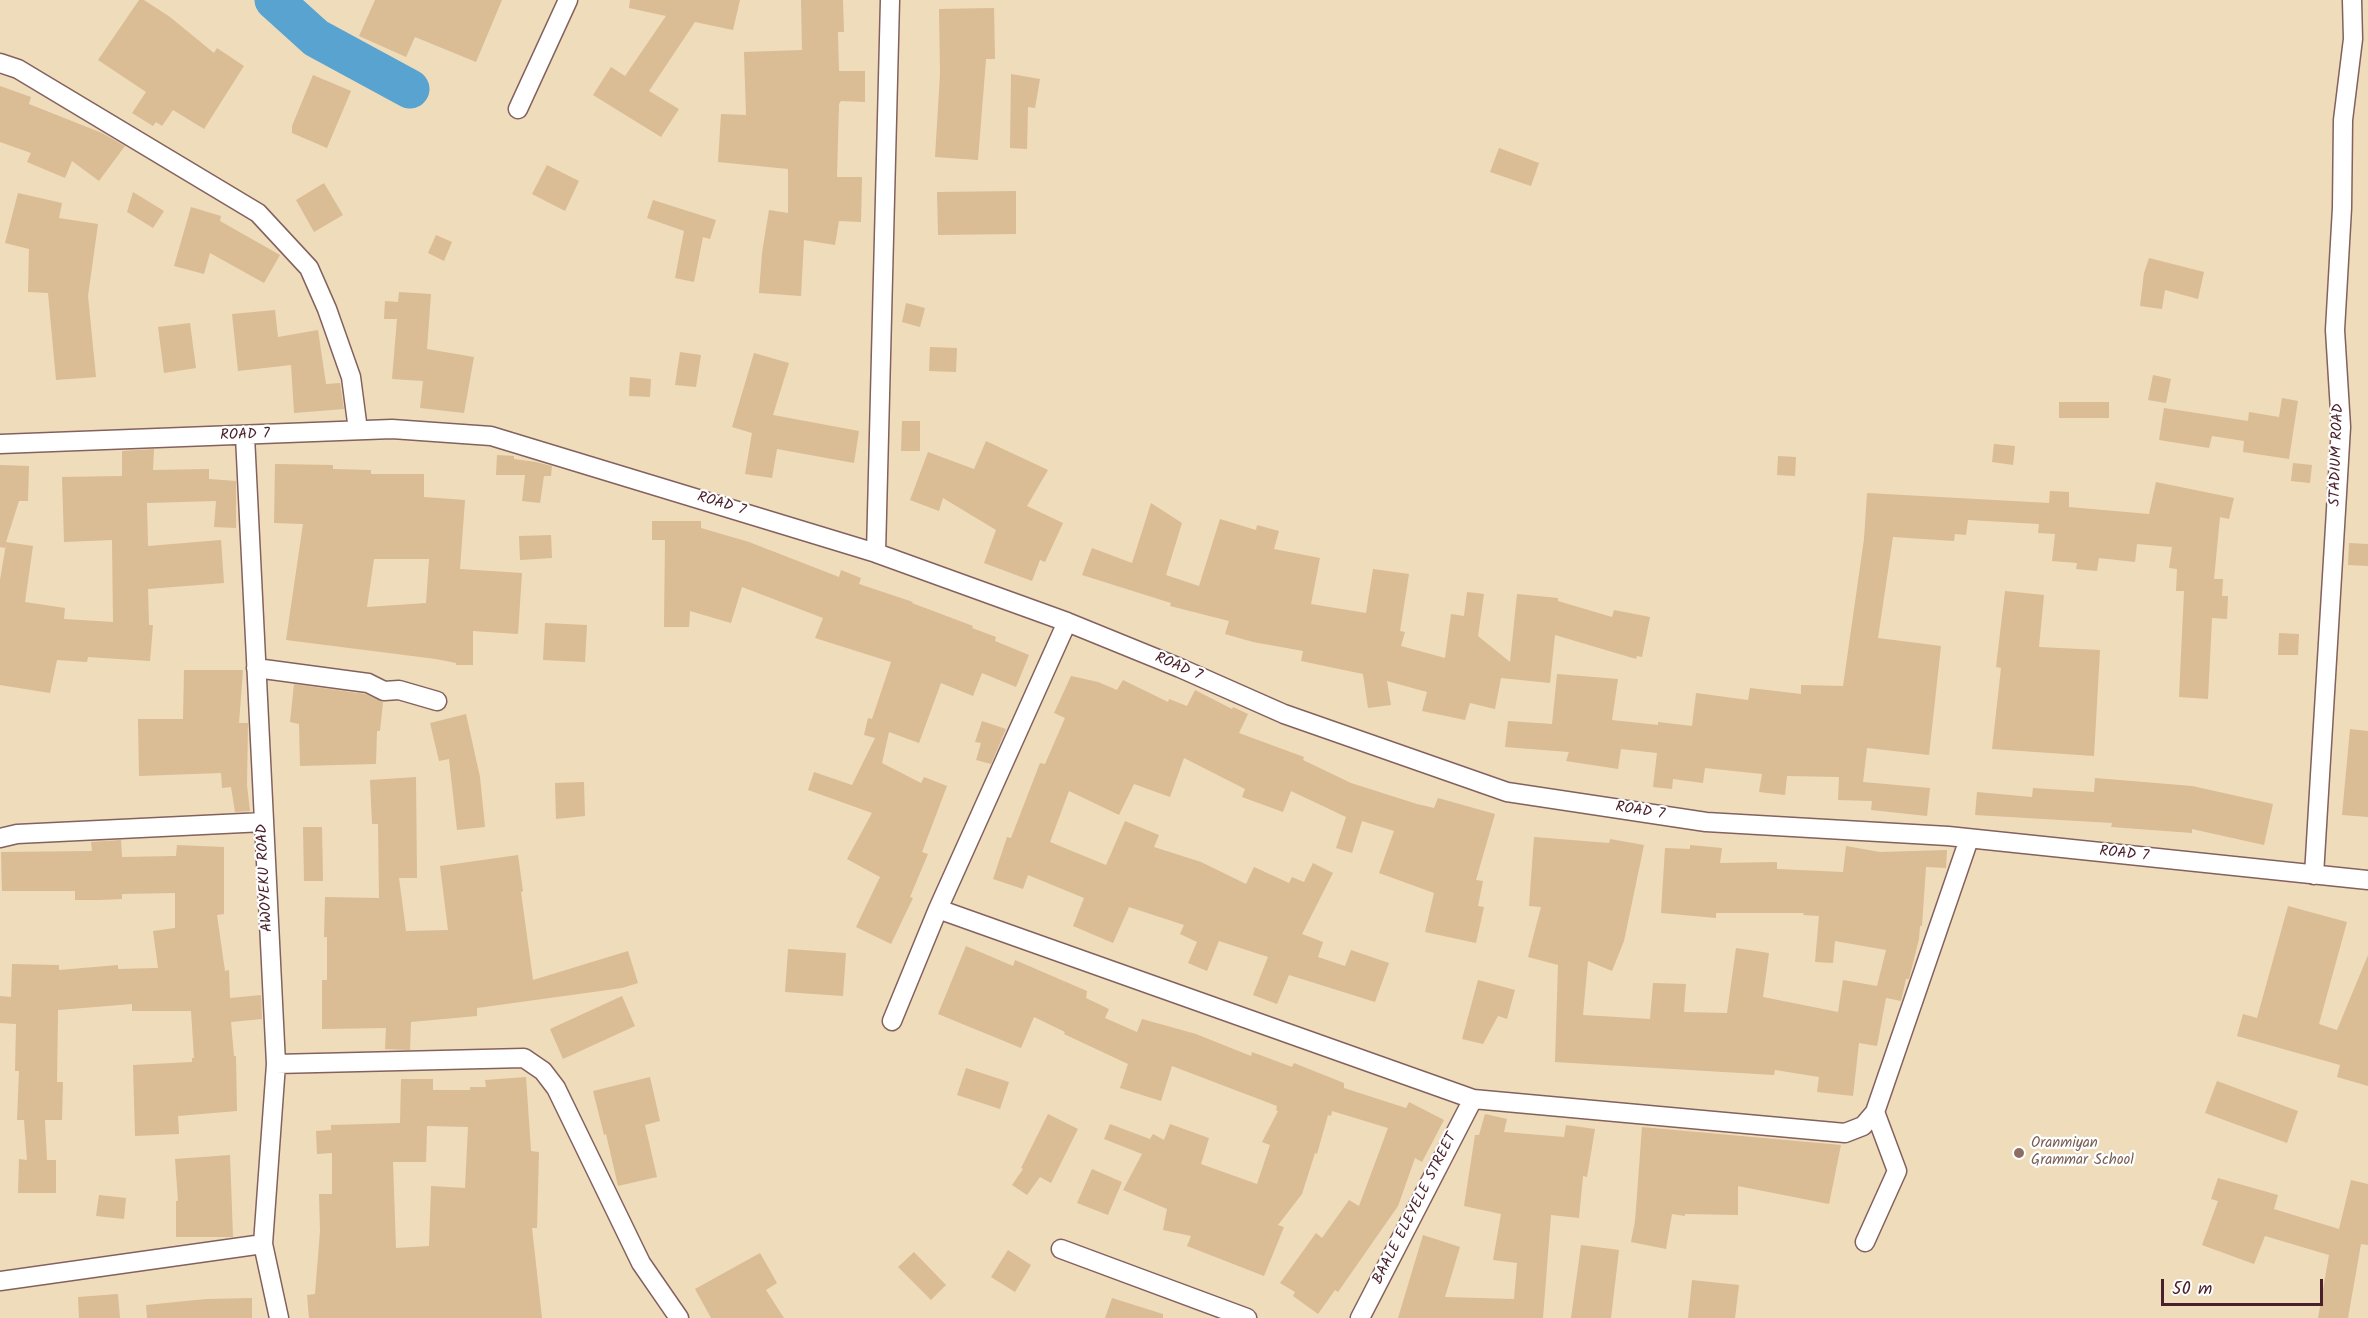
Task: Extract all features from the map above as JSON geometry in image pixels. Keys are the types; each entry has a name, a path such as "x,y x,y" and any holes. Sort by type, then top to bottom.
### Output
{"street":[{"path":"876,553 890,0"},
{"name":"STADIUM ROAD","path":"2314,875 2341,427 2335,330 2342,208 2343,120 2353,39 2352,0"},
{"path":"518,109 564,1"},
{"path":"0,63 18,69 258,213 309,268 327,309 351,377 358,430"},
{"name":"ROAD 7","path":"0,444 392,429 491,435 876,553 1067,622 1284,714 1507,792 1706,822 1865,830 1969,839 2368,880"},
{"name":"AWOYEKU ROAD","path":"245,436 276,1064 263,1244 279,1318"},
{"path":"892,1021 938,909 1067,622"},
{"path":"256,668 368,683 384,691 399,690 437,701"},
{"path":"0,838 17,834 264,822"},
{"path":"938,909 1473,1099 1845,1133 1863,1126 1875,1112 1969,839"},
{"path":"276,1064 524,1058 543,1071 556,1088 641,1263 679,1318"},
{"name":"BAALE ELEYELE STREET","path":"1360,1318 1473,1099"},
{"path":"1865,1242 1897,1171 1875,1112"},
{"path":"0,1281 263,1244"},
{"path":"1061,1249 1247,1318"}],"building":[{"path":"139,0 144,0 170,17 214,53 217,48 244,66 204,129 173,110 162,126 156,122 153,126 132,113 146,92 98,60"},
{"path":"375,0 502,0 476,62 415,37 406,57 359,36"},
{"path":"630,0 740,0 733,30 695,22 649,91 679,109 661,137 593,95 611,67 625,76 666,16 629,8"},
{"path":"801,0 843,0 844,32 838,32 839,71 865,71 865,102 841,101 839,104 837,177 862,177 861,222 839,221 835,245 804,240 801,296 759,293 762,253 769,210 788,213 788,169 718,162 721,114 746,115 744,52 802,50"},
{"path":"994,8 995,59 986,59 978,160 935,157 940,74 939,9"},
{"path":"1011,74 1040,79 1035,108 1028,107 1027,149 1010,148"},
{"path":"313,75 351,91 327,148 292,133 292,126"},
{"path":"0,86 31,97 29,104 102,133 125,146 99,181 72,161 65,178 27,162 31,153 0,142"},
{"path":"1499,148 1539,163 1531,186 1490,172"},
{"path":"547,165 579,181 565,211 532,194"},
{"path":"324,183 343,215 314,232 296,200"},
{"path":"1016,191 1016,234 938,235 937,192"},
{"path":"133,192 164,211 153,228 127,212"},
{"path":"18,193 62,203 59,218 98,224 88,296 96,377 56,380 48,293 28,292 29,249 5,243"},
{"path":"653,200 716,220 710,239 703,237 694,282 675,278 684,231 647,218"},
{"path":"191,207 221,216 220,221 280,255 264,283 210,253 204,274 174,266"},
{"path":"436,235 452,242 444,261 428,253"},
{"path":"2149,258 2204,272 2198,299 2165,290 2162,309 2140,306 2144,273"},
{"path":"399,292 431,294 427,349 474,357 464,413 420,408 423,381 392,379 397,319 384,319 385,301 398,302"},
{"path":"906,303 925,308 920,327 902,322"},
{"path":"275,310 278,337 318,330 326,384 340,383 344,409 294,413 291,365 238,371 232,314"},
{"path":"190,323 196,368 164,373 158,327"},
{"path":"930,347 957,348 956,372 929,371"},
{"path":"680,352 701,355 696,387 675,385"},
{"path":"754,353 789,363 773,415 859,431 854,463 777,449 772,478 745,474 752,433 732,427"},
{"path":"2153,375 2171,379 2166,403 2148,400"},
{"path":"630,377 651,379 650,397 629,396"},
{"path":"2282,398 2298,401 2289,459 2243,452 2244,441 2212,436 2209,448 2159,440 2164,408 2248,421 2249,412 2279,417"},
{"path":"2059,402 2109,402 2109,418 2059,418"},
{"path":"902,421 920,421 920,451 901,451"},
{"path":"986,441 1048,470 1027,506 1063,523 1045,562 1040,560 1032,581 984,563 996,530 943,498 939,511 910,500 928,452 974,469"},
{"path":"1994,444 2015,446 2013,465 1992,462"},
{"path":"154,449 153,470 209,469 209,479 236,481 236,528 214,527 216,501 147,503 148,546 221,540 224,583 148,589 149,625 153,625 150,661 88,657 87,662 57,660 50,693 0,685 0,580 6,544 5,548 0,547 0,465 29,466 28,501 19,501 6,542 33,546 25,602 65,608 64,619 113,622 112,540 64,542 62,477 122,476 122,451"},
{"path":"497,455 514,456 514,459 552,466 551,476 544,476 540,503 522,501 525,475 496,475"},
{"path":"1778,456 1796,457 1795,476 1777,475"},
{"path":"2293,463 2312,465 2310,483 2291,481"},
{"path":"275,464 333,465 333,469 371,470 371,474 424,474 424,497 465,500 460,569 522,573 518,634 473,631 473,665 456,665 456,663 436,659 286,640 303,524 274,523","holes":["374,559 429,559 426,603 367,607"]},
{"path":"2156,482 2234,498 2229,519 2220,517 2214,579 2223,579 2222,596 2228,596 2227,619 2212,618 2208,699 2179,697 2184,591 2176,591 2177,569 2169,568 2172,547 2137,544 2135,562 2099,558 2097,571 2076,569 2077,563 2052,561 2055,534 2038,533 2039,524 1968,520 1966,535 1955,534 1954,541 1893,537 1878,638 1941,646 1929,755 1867,748 1863,782 1930,788 1927,816 1871,810 1872,801 1838,800 1839,777 1787,776 1785,795 1759,792 1762,774 1705,768 1703,783 1673,779 1672,789 1653,787 1657,753 1621,749 1618,769 1566,761 1569,752 1505,747 1508,721 1552,724 1557,674 1618,679 1612,720 1658,725 1658,722 1692,726 1696,693 1748,700 1750,688 1801,694 1801,685 1843,686 1864,539 1867,493 2049,503 2050,491 2069,492 2069,507 2149,514"},
{"path":"1151,503 1182,523 1166,575 1199,586 1220,519 1256,530 1257,525 1279,531 1274,549 1320,558 1311,604 1366,613 1373,569 1409,574 1400,631 1405,632 1401,646 1445,658 1451,614 1464,616 1467,592 1484,594 1478,636 1510,662 1517,594 1558,598 1558,601 1612,617 1614,610 1650,617 1642,657 1637,656 1636,659 1555,635 1550,683 1501,678 1495,709 1470,703 1465,720 1422,711 1427,692 1387,681 1391,705 1368,708 1363,674 1301,661 1303,651 1253,642 1225,634 1229,621 1170,606 1171,603 1082,575 1092,548 1132,563"},
{"path":"652,521 701,521 701,528 749,542 839,577 841,570 861,578 859,584 973,626 972,628 996,637 995,641 1029,655 1016,687 982,673 973,696 941,683 919,743 889,732 882,763 921,783 924,777 947,786 922,852 928,854 910,897 913,898 891,944 856,927 880,877 847,859 872,813 808,790 814,772 852,785 875,738 864,735 868,718 872,719 891,662 815,638 823,618 742,587 731,623 690,611 689,627 664,627 665,540 652,540"},
{"path":"551,535 552,558 520,560 519,536"},
{"path":"2349,543 2368,544 2368,566 2348,565"},
{"path":"2005,591 2044,595 2039,647 2100,650 2094,756 1992,749 2001,668 1996,667"},
{"path":"545,623 587,625 585,662 543,660"},
{"path":"2279,633 2299,634 2298,655 2278,655"},
{"path":"184,670 243,670 239,723 248,723 247,785 250,811 235,812 231,787 222,788 221,773 139,776 138,719 183,719"},
{"path":"1071,676 1098,682 1117,690 1123,680 1168,702 1169,699 1187,706 1195,690 1232,709 1233,707 1248,714 1239,733 1304,757 1303,760 1351,783 1434,808 1438,798 1495,814 1476,880 1483,881 1478,906 1484,907 1476,943 1425,932 1434,893 1379,873 1394,831 1362,821 1352,853 1336,848 1346,817 1291,791 1283,812 1242,797 1245,789 1184,758 1170,797 1134,784 1119,815 1069,791 1050,842 1106,865 1125,821 1159,835 1154,847 1201,862 1246,884 1254,867 1289,883 1292,877 1304,882 1313,863 1333,873 1302,934 1323,942 1318,957 1345,966 1351,950 1389,963 1375,1002 1289,975 1277,1004 1253,995 1268,957 1219,941 1207,971 1188,963 1197,942 1180,934 1184,925 1129,907 1113,943 1073,926 1084,898 1028,875 1023,889 993,879 1007,837 1011,838 1040,763 1045,764 1065,718 1054,713"},
{"path":"294,684 365,694 383,702 380,731 377,731 376,764 300,766 299,724 290,722"},
{"path":"466,714 480,777 485,827 457,830 449,759 439,761 430,723"},
{"path":"982,721 1006,729 991,764 976,760 981,743 975,742"},
{"path":"2350,729 2368,731 2368,817 2342,815"},
{"path":"416,777 417,878 399,878 406,931 448,930 440,866 518,855 533,980 628,951 638,983 622,988 477,1008 477,1016 411,1022 410,1050 385,1049 386,1028 322,1029 322,980 327,980 327,937 324,937 325,897 379,898 378,824 372,824 370,780"},
{"path":"2095,778 2192,786 2273,804 2264,845 2192,829 2192,833 2111,827 2112,823 1975,815 1977,792 2032,797 2033,788 2094,792"},
{"path":"584,782 585,816 556,819 555,783"},
{"path":"303,827 322,827 323,881 304,881"},
{"path":"1534,837 1609,843 1610,839 1644,845 1624,941 1612,971 1588,961 1583,1015 1650,1019 1653,983 1686,984 1684,1012 1727,1013 1736,948 1769,953 1763,997 1838,1012 1843,980 1877,986 1886,950 1835,941 1833,963 1815,962 1819,916 1803,915 1804,913 1716,913 1716,918 1661,913 1665,848 1690,849 1690,845 1722,848 1720,863 1777,862 1777,869 1843,872 1846,846 1880,852 1947,850 1946,868 1926,867 1922,926 1920,926 1909,979 1906,979 1901,1001 1886,998 1877,1046 1859,1043 1853,1096 1817,1092 1819,1077 1775,1070 1774,1075 1555,1062 1558,965 1528,957 1541,907 1529,906"},
{"path":"121,840 122,857 176,856 177,845 224,847 224,914 217,915 225,971 229,970 230,998 261,995 262,1019 231,1022 234,1056 236,1056 237,1111 178,1116 179,1134 135,1136 133,1065 192,1062 194,1058 191,1011 132,1011 132,1004 58,1010 57,1082 63,1082 62,1120 45,1120 47,1160 56,1160 56,1193 18,1193 19,1159 27,1160 24,1120 17,1120 19,1071 15,1071 16,1024 0,1023 0,996 11,997 12,964 59,965 59,970 118,965 118,969 158,968 153,931 175,928 175,893 122,894 122,899 75,900 75,891 2,891 1,852 92,851 91,842"},
{"path":"2288,906 2347,922 2319,1024 2337,1030 2368,955 2368,1086 2337,1077 2340,1065 2237,1036 2243,1014 2257,1018"},
{"path":"966,946 1013,966 1015,960 1087,991 1086,998 1109,1009 1105,1018 1137,1032 1142,1019 1196,1034 1251,1056 1252,1052 1292,1067 1294,1063 1344,1083 1344,1088 1406,1108 1409,1102 1444,1120 1422,1162 1415,1158 1398,1206 1338,1292 1335,1290 1318,1314 1293,1296 1295,1292 1280,1283 1316,1233 1322,1238 1349,1200 1359,1206 1388,1128 1332,1111 1331,1116 1328,1115 1302,1194 1278,1225 1284,1227 1264,1276 1187,1246 1191,1236 1163,1230 1167,1209 1123,1190 1142,1154 1104,1139 1110,1124 1150,1139 1153,1134 1164,1140 1170,1124 1209,1138 1201,1164 1257,1184 1270,1145 1262,1142 1278,1111 1277,1106 1172,1066 1161,1101 1120,1088 1128,1064 1034,1017 1021,1048 938,1014"},
{"path":"788,949 846,953 843,996 785,992"},
{"path":"1478,980 1515,990 1507,1019 1498,1016 1483,1044 1462,1039"},
{"path":"622,996 635,1026 563,1059 550,1029"},
{"path":"966,1068 1009,1082 1000,1109 957,1095"},
{"path":"526,1077 531,1151 539,1152 537,1228 532,1228 542,1318 309,1318 307,1295 315,1294 320,1231 319,1194 332,1194 332,1153 317,1154 316,1131 331,1130 331,1125 400,1123 401,1079 433,1079 433,1090 470,1090 470,1087 486,1087 485,1080","holes":["427,1126 468,1127 465,1188 431,1186 429,1246 396,1248 393,1162 426,1162"]},
{"path":"650,1077 660,1121 645,1125 657,1177 618,1186 593,1091"},
{"path":"2217,1081 2298,1111 2287,1143 2205,1113"},
{"path":"1048,1114 1078,1129 1051,1183 1040,1177 1027,1195 1012,1185 1023,1169 1021,1168"},
{"path":"1485,1114 1507,1119 1504,1132 1564,1137 1566,1125 1595,1129 1587,1177 1583,1176 1579,1218 1551,1215 1543,1318 1398,1318 1423,1235 1460,1247 1445,1297 1514,1299 1517,1263 1493,1260 1501,1214 1464,1206 1475,1135 1479,1135"},
{"path":"1642,1127 1841,1145 1829,1204 1738,1186 1738,1215 1685,1214 1685,1216 1672,1214 1666,1249 1631,1242 1635,1221"},
{"path":"230,1155 233,1237 176,1237 176,1201 178,1201 175,1159"},
{"path":"1092,1169 1122,1182 1108,1215 1077,1203"},
{"path":"2218,1178 2278,1195 2274,1209 2339,1229 2351,1180 2368,1184 2368,1245 2361,1244 2348,1318 2318,1318 2329,1255 2265,1236 2254,1264 2202,1245 2218,1201 2211,1199"},
{"path":"99,1195 126,1198 124,1219 96,1216"},
{"path":"1581,1245 1619,1250 1611,1318 1571,1318"},
{"path":"1008,1250 1031,1265 1015,1292 991,1277"},
{"path":"914,1252 946,1285 931,1300 898,1267"},
{"path":"760,1253 777,1283 766,1290 784,1318 711,1318 695,1289"},
{"path":"1692,1280 1739,1285 1735,1318 1688,1318"},
{"path":"118,1294 120,1318 79,1318 78,1297"},
{"path":"252,1298 252,1318 147,1318 146,1305 206,1299"},
{"path":"1112,1298 1163,1314 1163,1318 1105,1318"}],"waterway":[{"path":"274,0 316,38 410,89"}],"place":[{"name":"Oranmiyan Grammar School","path":"2019,1153"}]}
